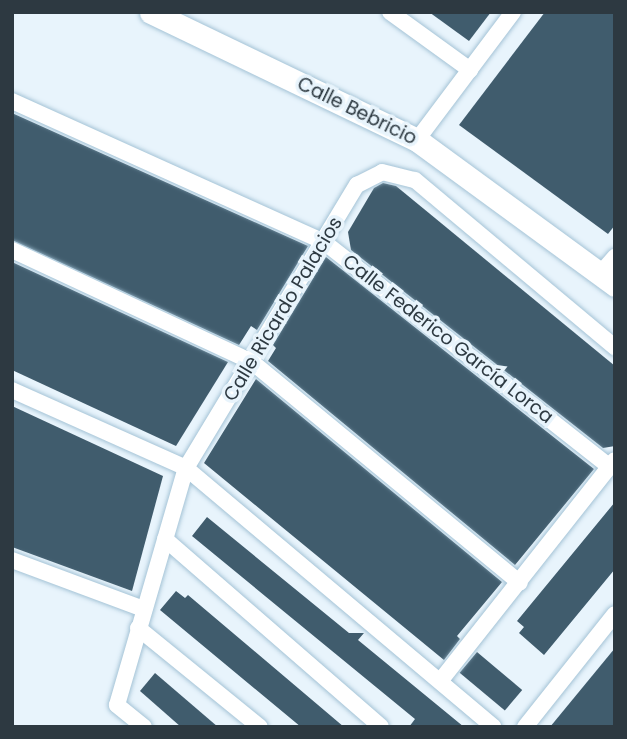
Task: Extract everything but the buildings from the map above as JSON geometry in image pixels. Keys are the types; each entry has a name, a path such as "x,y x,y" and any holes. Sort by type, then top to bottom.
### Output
{"street":[{"name":"Calle Bebricio","path":"151,12 417,140 610,272"},
{"path":"390,12 470,70"},
{"path":"417,140 513,12"},
{"name":"Calle Federico García Lorca","path":"12,101 324,242 612,463"},
{"name":"Calle Ricardo Palacios","path":"144,727 117,705 187,468 357,185 382,172 415,180 615,347"},
{"path":"12,250 252,362 520,583"},
{"path":"12,390 187,468 494,727"},
{"path":"440,680 520,583 612,463"},
{"path":"165,539 381,727"},
{"path":"12,559 144,609"},
{"path":"525,727 615,614"},
{"path":"138,628 260,727"}]}
